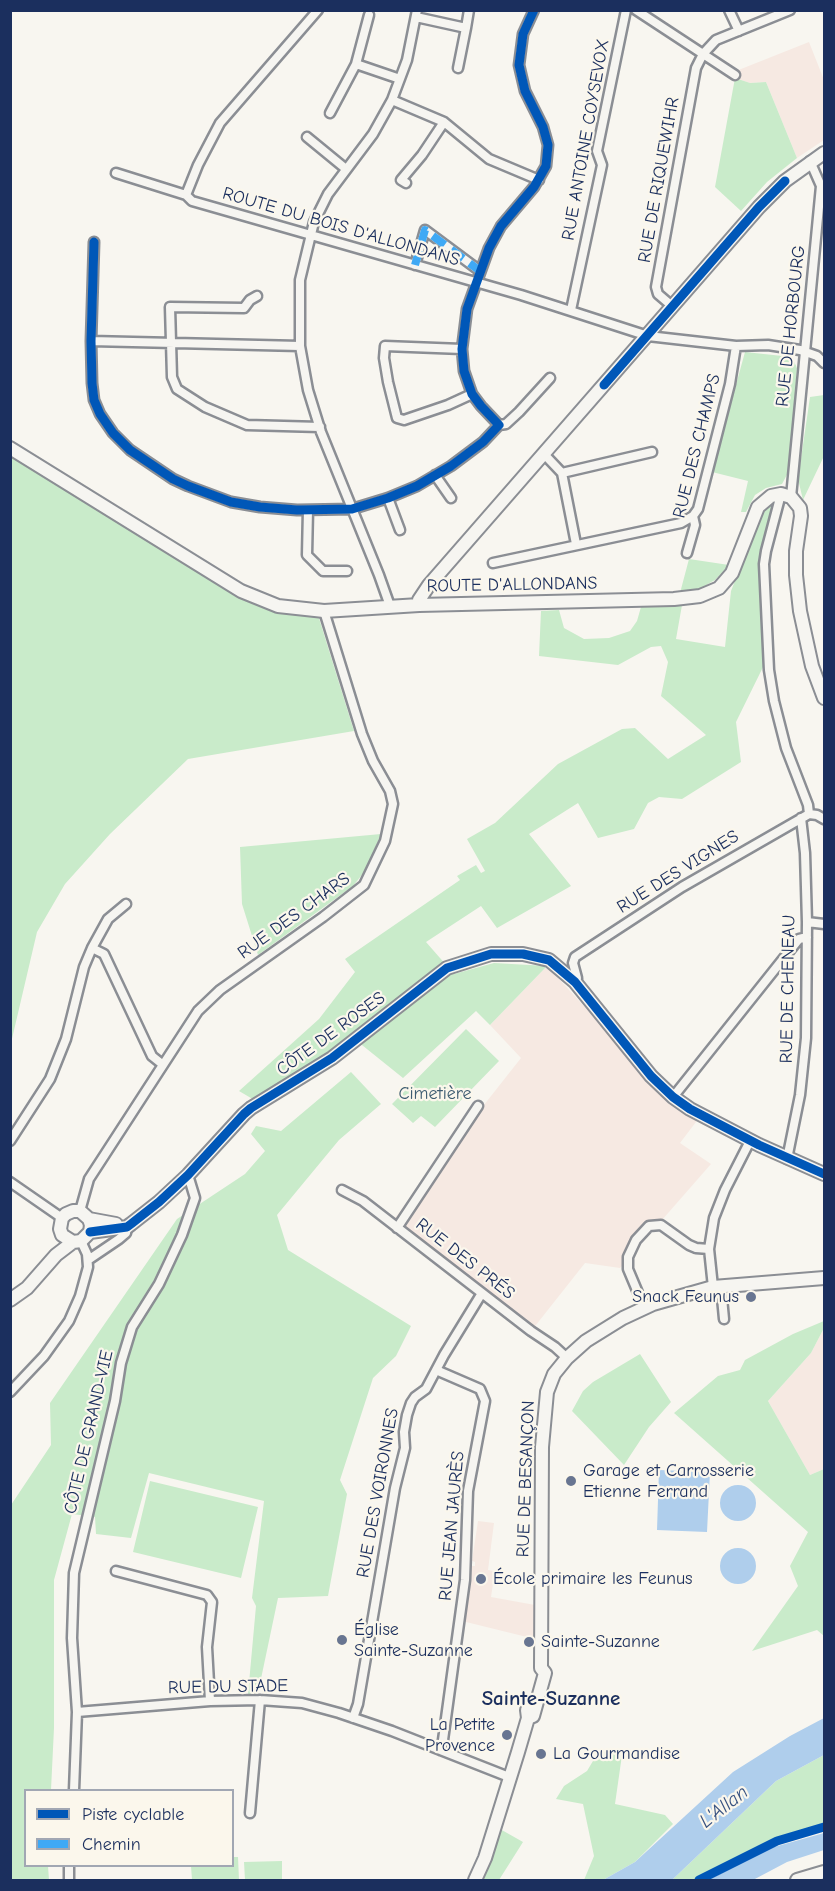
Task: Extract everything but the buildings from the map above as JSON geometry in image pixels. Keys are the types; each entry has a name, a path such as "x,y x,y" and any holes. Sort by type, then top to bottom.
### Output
{"main road":[{"path":"419,604 419,600 429,585 759,207 785,181 810,161 825,153"},
{"name":"ROUTE D'ALLONDANS","path":"10,448 241,591 278,606 324,611 419,604 674,599 700,596 720,588 732,573 758,507 771,496 786,495"},
{"path":"786,495 800,508 796,575 800,611 812,666 825,698"},
{"name":"CÔTE DE ROSES","path":"131,1224 188,1175 244,1114 332,1058 447,968 492,954 523,954 549,960 575,982 651,1076 673,1097 690,1109 750,1141 825,1174"},
{"path":"42,1270 55,1246 66,1214 84,1215 106,1223 131,1224"},
{"path":"10,1300 27,1288 56,1255 81,1238 84,1215"},
{"path":"61,1224 67,1240 131,1224"},
{"name":"RUE DE BESANÇON","path":"475,1881 485,1858 528,1718 533,1716 535,1711 544,1673 541,1668 543,1428 549,1385 554,1374 567,1358 606,1327 644,1307 717,1287 825,1278"},
{"path":"797,1881 825,1872"}],"street":[{"path":"186,195 198,165 220,123 318,10"},
{"path":"459,68 469,10"},
{"path":"499,425 472,394 464,371 462,349 467,309 480,271 501,226 539,180 546,166 548,145 543,127 525,91 519,65 523,34 534,10"},
{"name":"RUE ANTOINE COYSEVOX","path":"571,310 602,165 597,151 626,10"},
{"path":"636,10 735,75"},
{"path":"729,10 739,31"},
{"path":"704,54 716,40 790,10"},
{"path":"390,606 320,427 308,390 300,346 300,280 310,234 328,194 373,134 392,100 407,60 417,14 466,28"},
{"path":"330,113 356,64 369,15"},
{"name":"RUE DE RIQUEWIHR","path":"672,306 658,294 656,288 696,68 704,54"},
{"path":"356,64 400,79"},
{"path":"392,100 444,122 489,159 539,180"},
{"path":"406,183 401,180 422,155 444,122"},
{"path":"307,137 346,169"},
{"name":"RUE DE HORBOURG","path":"765,574 766,551 786,495 806,351 821,186 810,161"},
{"name":"ROUTE DU BOIS D'ALLONDANS","path":"116,173 186,195 192,201 571,310 648,336 736,346 768,345 806,351"},
{"path":"415,265 425,230 480,271"},
{"path":"94,243 92,383 94,400 100,414 113,433 130,450 173,478 231,502 260,507 308,510 352,509 388,498 417,486 451,466 483,442 499,425 506,424 550,378"},
{"path":"257,296 250,300 244,308 170,307 172,377 177,389 205,407 247,425 320,427"},
{"path":"91,341 300,346"},
{"path":"462,349 385,346 384,358 388,382 397,418 404,420 472,394"},
{"name":"RUE DES CHAMPS","path":"687,553 695,525 693,516 698,509 730,384 736,346"},
{"path":"806,351 825,363"},
{"path":"562,473 652,452"},
{"path":"543,453 562,473 576,544"},
{"path":"435,475 451,498"},
{"path":"388,498 400,530"},
{"path":"308,510 307,555 323,571 347,571"},
{"path":"493,563 681,523 693,516"},
{"name":"RUE DE CHENEAU","path":"765,574 769,670 774,701 786,748 808,805 805,816 806,1038 800,1095 787,1159"},
{"name":"RUE DES CHARS","path":"84,1215 89,1179 198,1011 220,990 364,885 385,841 393,804 390,791 362,734 324,611"},
{"path":"805,816 817,815 825,819"},
{"name":"RUE DES VIGNES","path":"575,982 577,978 573,963 574,957 682,887 805,816"},
{"path":"10,1141 50,1079 66,1040 84,967 92,948 108,919 126,904"},
{"path":"807,922 825,924"},
{"path":"673,1097 799,939 807,937"},
{"path":"92,948 104,954 152,1056 162,1064"},
{"path":"397,1228 478,1106"},
{"path":"724,1319 709,1249 711,1230 717,1206 750,1141"},
{"name":"CÔTE DE GRAND-VIE","path":"74,1789 77,1712 72,1638 74,1574 115,1401 121,1363 132,1327 159,1284 182,1235 195,1197 188,1175"},
{"path":"10,1182 61,1224"},
{"name":"RUE DES PRÉS","path":"342,1190 363,1200 567,1358"},
{"path":"88,1260 119,1239 131,1224"},
{"path":"644,1307 628,1269 628,1257 636,1240 649,1226 661,1226 689,1245 709,1249"},
{"path":"10,1392 44,1356 69,1321 80,1296 88,1260 81,1238"},
{"name":"RUE DES VOIRONNES","path":"353,1718 358,1704 395,1488 405,1448 405,1425 411,1403 426,1389 482,1293"},
{"name":"RUE JEAN JAURÈS","path":"436,1370 480,1389 484,1401 468,1491 465,1580 440,1750"},
{"path":"116,1571 207,1595 212,1602 207,1647 210,1701"},
{"path":"250,1813 260,1700"},
{"name":"RUE DU STADE","path":"77,1712 210,1701 260,1700 302,1703 353,1718 509,1778"}],"shaded area":[{"path":"809,42 824,80 824,140 797,158 766,82 750,83 735,78 736,71"},
{"path":"547,966 672,1102 699,1118 680,1143 711,1164 620,1268 585,1263 532,1330 394,1219 521,1058 490,1025"},
{"path":"824,1328 824,1469 810,1475 768,1401 811,1353"},
{"name":"École primaire les Feunus","path":"478,1521 494,1523 488,1570 495,1571 491,1597 535,1605 535,1639 462,1621 471,1566 475,1566 475,1562 472,1561"}],"green space":[{"path":"735,78 750,83 766,82 797,158 767,182 741,211 715,187"},
{"path":"745,352 792,357 797,368 789,471 782,484 766,488 755,495 746,512 741,512 748,481 712,472"},
{"path":"824,395 824,456 803,500 798,479 810,397"},
{"path":"11,455 244,598 318,615 354,731 188,759 110,834 65,884 37,932 11,1043"},
{"path":"775,500 759,561 765,663 736,722 741,762 682,799 659,797 648,803 634,829 598,838 578,803 529,834 571,886 497,928 481,906 426,942 454,974 494,963 547,966 490,1025 476,1011 403,1078 352,1037 256,1101 239,1091 319,1019 355,972 345,959 460,880 457,876 476,865 481,873 485,871 467,839 495,823 558,764 622,729 635,728 668,759 706,735 661,696 668,662 661,646 651,647 618,665 539,656 541,611 559,610 564,628 584,639 609,638 630,631 637,621 641,607 682,605 676,639 725,647 731,591 763,510"},
{"path":"689,559 729,565 715,580 699,589 680,593"},
{"path":"381,834 365,871 353,886 258,955 242,904 240,847"},
{"name":"Cimetière","path":"466,1029 499,1061 435,1127 421,1116 413,1123 392,1104"},
{"path":"351,1072 381,1104 339,1140 277,1215 288,1250 411,1326 396,1356 373,1378 340,1480 347,1494 328,1596 278,1598 258,1693 248,1694 256,1606 252,1598 264,1501 149,1473 131,1538 96,1534 95,1517 72,1514 54,1580 54,1728 51,1789 24,1789 24,1867 48,1867 49,1880 11,1880 11,1505 51,1445 50,1403 177,1219 245,1174 265,1151 251,1134 256,1126 281,1131"},
{"path":"824,1321 824,1328 811,1353 768,1401 810,1475 824,1469 824,1636 817,1630 752,1651 798,1586 790,1566 808,1532 674,1413 718,1376 740,1370 745,1360 793,1334"},
{"path":"640,1354 671,1402 649,1427 624,1465 572,1411 583,1391 593,1382"},
{"path":"150,1481 258,1507 241,1578 133,1552"},
{"path":"599,1751 622,1755 615,1804 665,1815 673,1824 635,1862 603,1880 584,1880 594,1856 583,1804 556,1799 564,1786 587,1771"},
{"path":"824,1755 824,1823 779,1837 693,1880 672,1880 776,1781"},
{"path":"500,1829 523,1842 499,1880 480,1880"},
{"path":"234,1857 238,1857 239,1880 192,1880 191,1867 234,1867"},
{"path":"282,1861 282,1880 245,1880 244,1862"}],"water":[{"path":"659,1470 710,1472 707,1532 657,1530"},
{"path":"738,1485 751,1490 756,1503 751,1516 738,1521 725,1516 720,1503 725,1490"},
{"path":"738,1548 751,1553 756,1566 751,1579 738,1584 725,1579 720,1566 725,1553"},
{"name":"L'Allan","path":"824,1718 824,1755 776,1781 672,1880 603,1880 635,1862 733,1772 790,1736"},
{"path":"824,1833 824,1850 787,1862 753,1880 709,1880 767,1849"}],"marked path":[{"path":"415,265 425,230 480,271"}],"cycle path":[{"path":"94,242 91,341 94,400 113,433 130,450 173,479 188,486 231,502 260,507 297,510 352,509 417,486 451,466 483,442 499,425 472,394 464,371 462,349 467,309 489,248 501,226 534,187 546,166 548,145 543,127 525,91 519,65 523,34 534,10"},
{"path":"604,385 759,207 785,181"},
{"path":"90,1232 127,1227 188,1175 251,1108 332,1058 447,968 491,954 523,954 549,960 575,982 651,1076 673,1097 690,1109 759,1145 824,1174"},
{"path":"699,1880 777,1841 824,1827"}],"place":[{"name":"Snack Feunus","path":"751,1297"},
{"name":"Garage et Carrosserie Etienne Ferrand","path":"571,1481"},
{"name":"École primaire les Feunus","path":"481,1579"},
{"name":"Église Sainte-Suzanne","path":"342,1640"},
{"name":"Sainte-Suzanne","path":"529,1642"},
{"name":"La Petite Provence","path":"507,1735"},
{"name":"La Gourmandise","path":"541,1754"}],"district":[{"name":"Sainte-Suzanne","path":"551,1699"}]}
